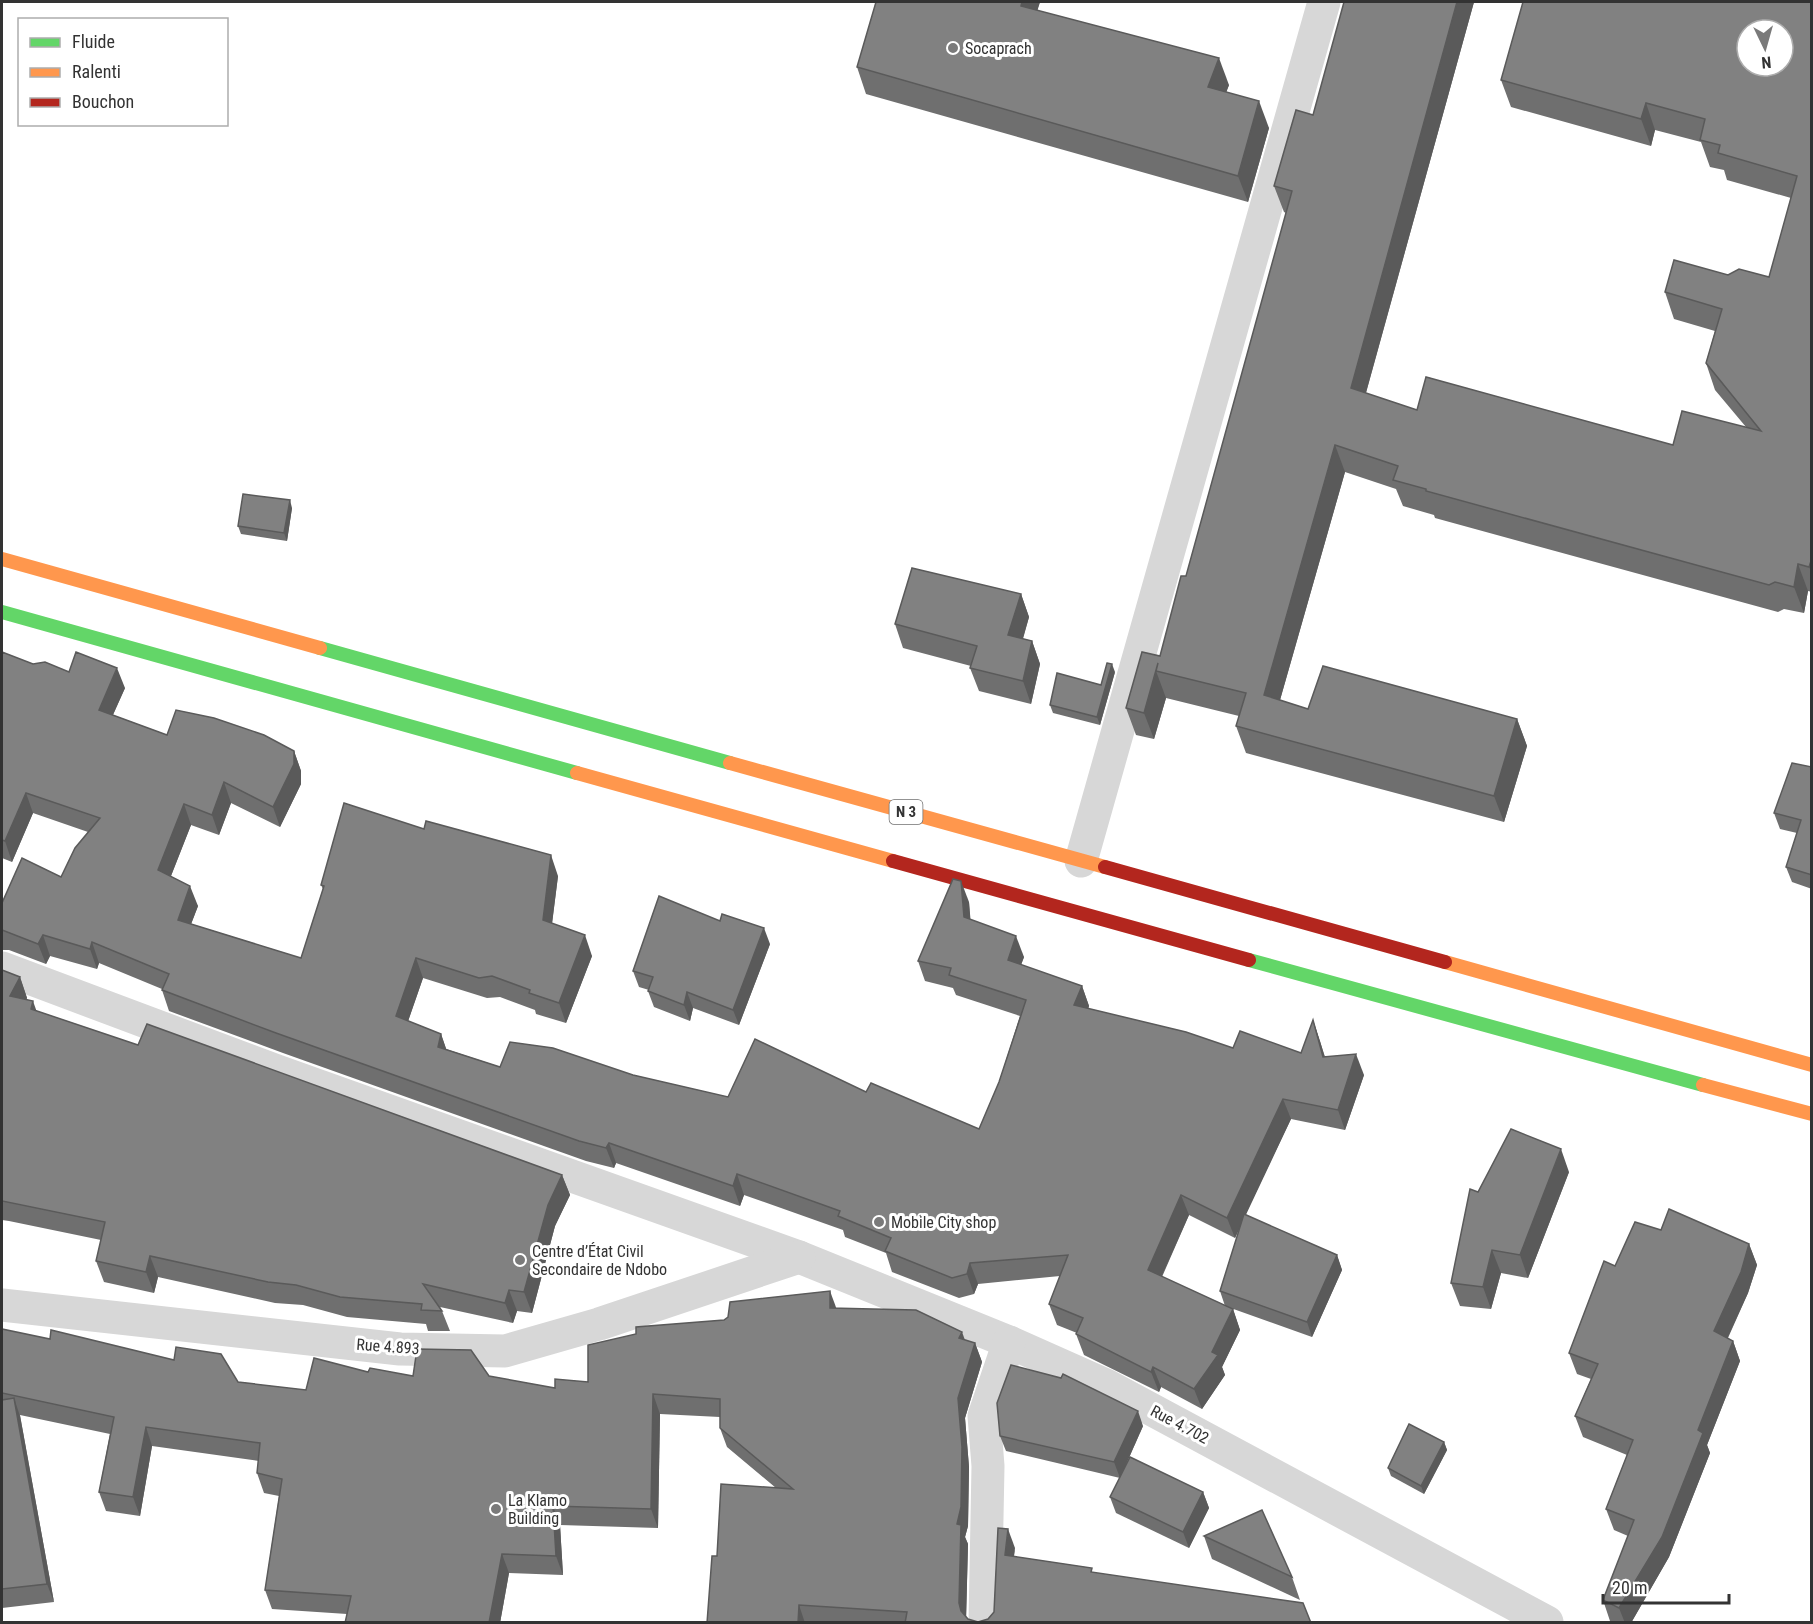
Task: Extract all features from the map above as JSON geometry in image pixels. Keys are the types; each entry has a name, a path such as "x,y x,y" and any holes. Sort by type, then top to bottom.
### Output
{"highway":[{"name":"N 3","path":"2,559 356,664 1081,861 1812,1065"},
{"path":"2,612 343,700 1476,1024 1812,1114"}],"street":[{"path":"1081,861 1324,2"},
{"name":"Rue 4.702","path":"2,968 277,1071 799,1257 1009,1342 1106,1385 1546,1623"},
{"name":"Rue 4.893","path":"2,1305 400,1349 505,1351 599,1324 799,1257"},
{"path":"985,1623 988,1466 984,1416 1009,1342"}],"building":[{"path":"876,2 1022,2 1021,6 1219,58 1208,87 1259,101 1238,176 857,67"},
{"path":"1344,2 1457,2 1351,388 1417,410 1426,377 1673,445 1682,411 1761,431 1706,363 1722,309 1665,292 1674,260 1728,275 1739,269 1769,277 1797,176 1718,153 1720,145 1700,140 1705,119 1646,103 1641,119 1501,80 1523,2 1812,2 1812,558 1809,567 1798,564 1794,587 1775,582 1769,585 1426,491 1426,489 1393,480 1398,466 1335,445 1264,695 1308,709 1323,666 1517,719 1494,796 1236,726 1246,693 1156,671 1158,663 1144,713 1126,708 1142,652 1160,656 1181,576 1186,576 1292,191 1274,186 1296,110 1313,115"},
{"path":"243,494 290,500 284,533 238,526"},
{"path":"912,568 1021,594 1008,635 1032,641 1023,681 970,668 977,646 895,624"},
{"path":"2,652 33,664 45,662 69,672 76,652 117,668 99,710 167,735 176,710 214,718 264,735 294,751 294,764 273,807 224,782 212,815 184,804 158,870 190,886 178,920 301,958 324,886 321,885 344,803 424,829 426,821 551,855 543,920 585,935 559,1003 529,993 530,990 492,976 479,978 416,958 396,1016 441,1034 438,1047 500,1067 510,1042 553,1048 633,1075 728,1097 755,1039 866,1092 871,1083 979,1129 999,1082 1026,1000 949,975 951,968 918,961 953,879 961,881 964,917 1016,936 1008,960 1082,986 1074,1005 1186,1032 1233,1048 1240,1031 1301,1053 1313,1020 1323,1057 1356,1054 1338,1110 1283,1099 1227,1218 1181,1195 1148,1270 1233,1309 1212,1352 1218,1355 1194,1389 1153,1367 1151,1372 1076,1334 1083,1318 1049,1304 1068,1255 970,1263 967,1274 952,1278 885,1251 891,1238 838,1216 840,1211 737,1174 733,1186 609,1143 606,1148 579,1141 276,1033 162,990 169,974 92,942 90,949 43,935 38,944 2,930 2,903 22,858 61,877 75,848 100,818 26,793 5,841 2,840"},
{"path":"1107,663 1112,664 1097,717 1050,705 1057,673 1101,685"},
{"path":"1792,763 1812,767 1812,875 1786,867 1801,820 1774,813"},
{"path":"659,896 720,921 722,914 764,928 733,1010 687,992 684,1005 648,991 653,977 633,971"},
{"path":"2,970 20,977 10,996 33,1001 31,1009 138,1045 147,1024 562,1175 548,1205 524,1292 509,1290 505,1303 423,1284 442,1311 421,1310 422,1304 340,1297 296,1285 268,1282 150,1256 146,1272 96,1261 105,1222 2,1201"},
{"path":"1511,1129 1561,1149 1520,1255 1492,1250 1483,1287 1451,1283 1470,1189 1478,1192"},
{"path":"1669,1209 1749,1244 1741,1272 1714,1331 1733,1341 1698,1430 1703,1433 1662,1537 1619,1608 1603,1600 1634,1520 1606,1509 1633,1440 1575,1416 1598,1364 1569,1353 1604,1261 1615,1266 1635,1222 1661,1230"},
{"path":"1244,1214 1337,1255 1307,1322 1220,1291"},
{"path":"830,1291 830,1308 916,1310 962,1332 959,1338 975,1343 958,1398 962,1447 961,1507 957,1524 961,1525 959,1603 961,1611 968,1619 978,1622 988,1619 994,1612 998,1528 1008,1529 1005,1555 1092,1568 1091,1572 1303,1603 1311,1623 905,1623 907,1612 799,1605 798,1623 707,1623 712,1556 717,1556 721,1484 793,1489 720,1428 720,1399 653,1394 651,1509 553,1506 556,1556 502,1554 489,1623 345,1623 351,1596 265,1590 282,1479 257,1473 260,1443 146,1427 133,1497 99,1492 114,1417 2,1393 2,1329 50,1339 51,1330 174,1360 176,1347 221,1354 238,1382 306,1390 314,1358 368,1372 370,1368 413,1376 417,1349 471,1350 489,1376 555,1388 555,1379 588,1382 588,1345 636,1334 636,1327 724,1320 728,1317 730,1302"},
{"path":"1011,1365 1061,1378 1063,1374 1138,1411 1114,1462 1000,1436 997,1403"},
{"path":"14,1398 47,1584 2,1589 2,1400"},
{"path":"1409,1424 1444,1442 1421,1486 1388,1468"},
{"path":"1130,1457 1203,1492 1183,1532 1110,1497"},
{"path":"1262,1510 1292,1577 1204,1536"}],"traffic: fast":[{"path":"2,612 577,773"},
{"path":"320,648 730,763"},
{"path":"1249,960 1703,1085"}],"traffic: slow":[{"path":"2,559 320,648"},
{"path":"730,763 1105,867"},
{"path":"577,773 893,861"},
{"path":"1445,962 1812,1065"},
{"path":"1703,1085 1812,1114"}],"traffic: jam":[{"path":"893,861 1249,960"},
{"path":"1105,867 1445,962"}],"place":[{"name":"Socaprach","path":"953,48"},
{"name":"Mobile City shop","path":"879,1222"},
{"name":"Centre d’État Civil Secondaire de Ndobo","path":"520,1260"},
{"name":"La Klamo Building","path":"496,1509"}]}
